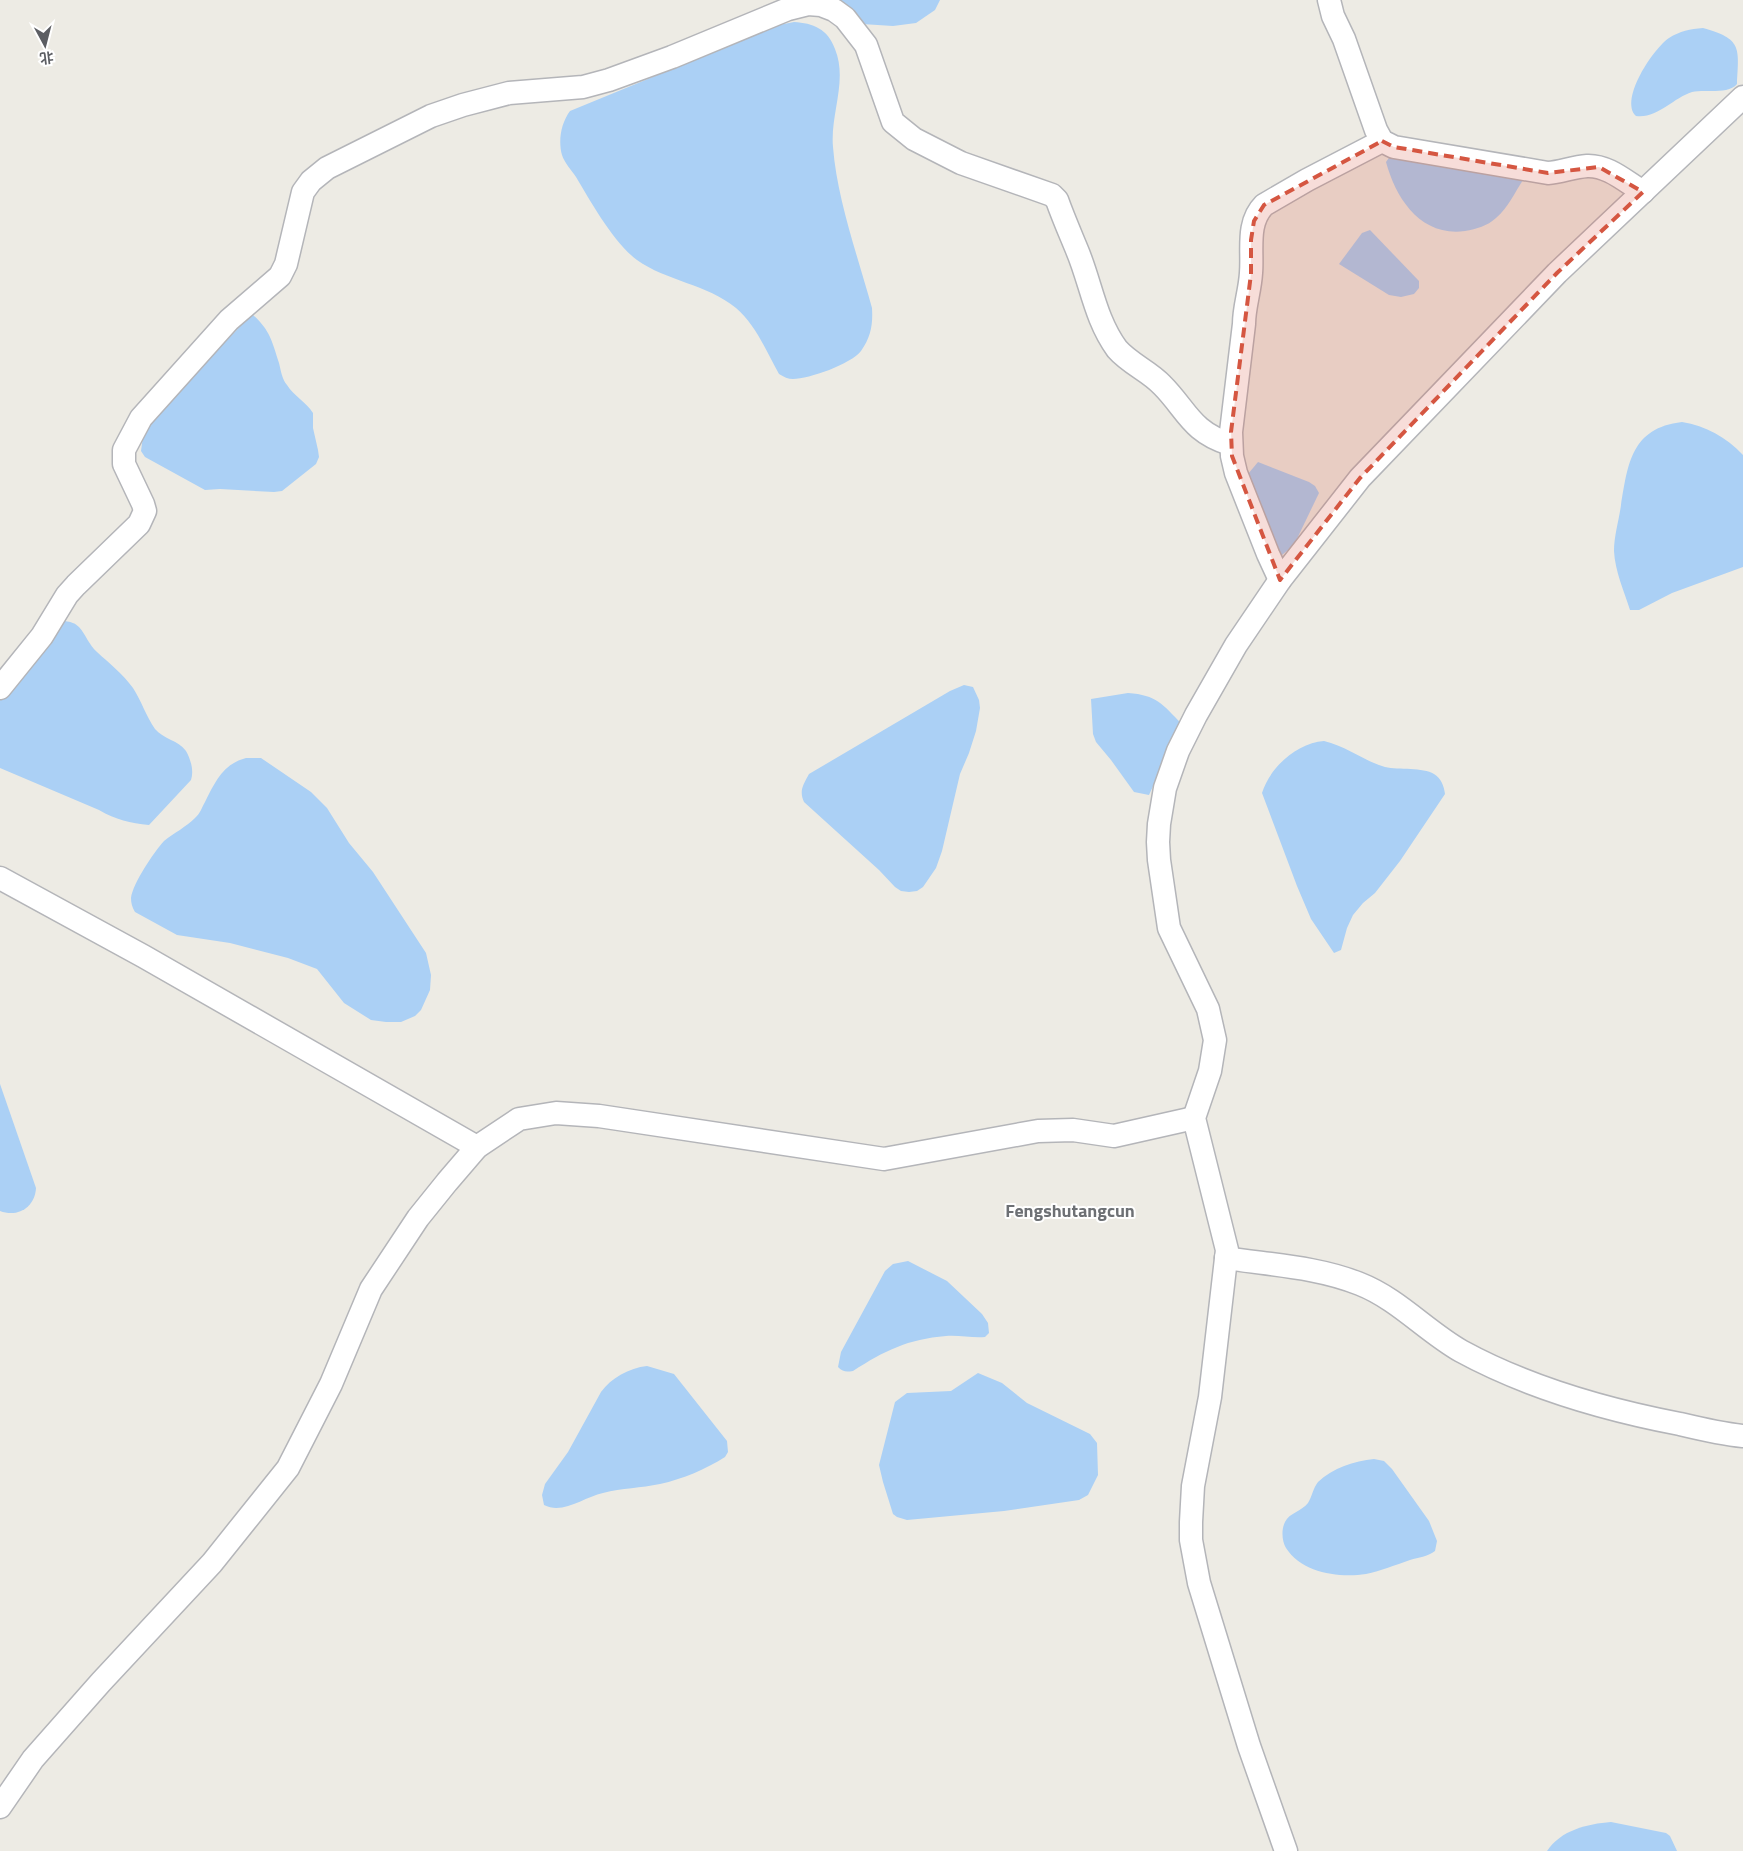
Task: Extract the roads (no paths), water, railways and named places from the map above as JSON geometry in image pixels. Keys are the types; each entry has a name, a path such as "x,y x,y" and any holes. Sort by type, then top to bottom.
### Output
{"street":[{"path":"1328,0 1344,39 1376,130 1382,141 1394,147 1548,173 1586,166 1599,167 1643,192"},
{"path":"0,688 42,636 67,595 139,524 145,511 124,464 124,450 141,418 229,320 280,276 286,264 303,192 311,181 327,168 439,113 509,93 583,88 672,57 788,9 808,4 822,5 834,10 845,18 866,45 889,116 892,122 906,134 961,163 1052,195 1057,200 1077,250 1100,322 1110,339 1128,360 1161,384 1190,420 1218,439 1230,444"},
{"path":"1286,1851 1249,1746 1201,1592 1191,1540 1190,1522 1193,1486 1210,1397 1227,1250 1194,1118 1210,1071 1216,1040 1208,1009 1169,928 1159,860 1158,833 1161,806 1171,769 1196,715 1236,644 1280,580 1360,478 1557,273 1743,97"},
{"path":"1280,580 1236,474 1230,444 1244,311 1251,274 1251,240 1254,221 1258,210 1264,205 1382,141"},
{"path":"0,878 143,956 477,1147"},
{"path":"0,1806 33,1759 101,1682 212,1563 288,1468 331,1384 371,1289 418,1218 477,1147 520,1119 556,1113 599,1116 884,1160 1038,1131 1073,1130 1114,1136 1194,1118"},
{"path":"1226,1258 1323,1272 1346,1278 1379,1293 1458,1348 1489,1366 1520,1379 1632,1415 1743,1436"}],"water":[{"path":"836,0 940,0 935,10 916,23 893,26 862,24"},
{"path":"794,22 819,28 824,32 832,42 839,61 840,73 833,135 835,167 843,207 872,308 872,325 864,346 856,356 829,370 793,379 779,374 755,330 736,308 712,293 648,267 637,260 619,243 566,163 560,144 562,127 570,111 779,25"},
{"path":"1703,28 1725,36 1735,46 1738,61 1737,84 1722,91 1692,92 1651,114 1636,116 1632,108 1635,86 1640,74 1655,52 1673,36 1685,31"},
{"path":"1393,152 1523,180 1504,210 1493,221 1474,229 1449,231 1423,222 1404,202 1390,176 1386,162"},
{"path":"1370,230 1419,281 1419,288 1414,294 1401,297 1389,295 1339,264 1362,233"},
{"path":"252,314 263,325 270,336 285,383 313,413 313,428 319,457 316,464 282,491 205,490 145,457 141,451 143,436 177,392"},
{"path":"1682,422 1699,426 1715,433 1743,455 1743,567 1672,593 1639,610 1630,610 1618,573 1614,551 1626,476 1635,450 1642,440 1652,432 1665,426"},
{"path":"1258,462 1309,482 1315,486 1319,493 1294,545 1282,555 1279,554 1248,474"},
{"path":"65,621 79,627 94,649 133,688 155,729 183,747 189,758 192,769 191,780 149,825 117,819 0,768 0,700"},
{"path":"964,685 973,687 979,700 980,708 976,731 960,774 942,851 936,868 923,887 917,891 901,891 804,802 802,788 809,774 950,691"},
{"path":"1128,693 1153,698 1182,724 1149,795 1134,792 1096,742 1093,734 1091,699"},
{"path":"1324,741 1340,746 1385,767 1429,772 1440,780 1445,794 1400,861 1375,893 1353,915 1341,950 1334,953 1311,919 1262,793 1271,774 1286,758 1304,746"},
{"path":"246,758 261,758 311,792 327,808 349,843 373,872 426,953 431,975 430,990 421,1010 415,1016 401,1022 371,1020 344,1003 317,969 288,958 230,943 177,935 135,912 131,902 133,892 140,876 155,852 164,841 197,816 216,781 226,769"},
{"path":"0,1084 36,1188 35,1195 29,1205 19,1212 13,1213 0,1211"},
{"path":"908,1261 947,1281 982,1314 988,1323 989,1333 985,1337 946,1336 908,1343 886,1352 853,1371 841,1370 838,1367 841,1352 885,1271 893,1264"},
{"path":"647,1366 674,1374 727,1441 728,1452 725,1457 710,1466 669,1482 603,1493 566,1507 551,1508 544,1505 542,1495 545,1484 568,1452 601,1392 621,1374"},
{"path":"978,1373 1002,1383 1027,1403 1090,1434 1097,1443 1098,1475 1088,1495 1079,1500 1004,1511 907,1520 897,1517 893,1514 879,1465 895,1402 907,1393 951,1391"},
{"path":"1374,1459 1384,1461 1392,1469 1429,1521 1437,1541 1435,1551 1426,1556 1377,1571 1355,1575 1322,1572 1301,1563 1286,1548 1284,1542 1282,1535 1287,1519 1308,1503 1316,1484 1324,1477 1344,1466"},
{"path":"1611,1822 1666,1833 1670,1836 1677,1851 1547,1851 1560,1838 1575,1829"}],"district":[{"name":"Fengshutangcun","path":"1070,1211"}]}
